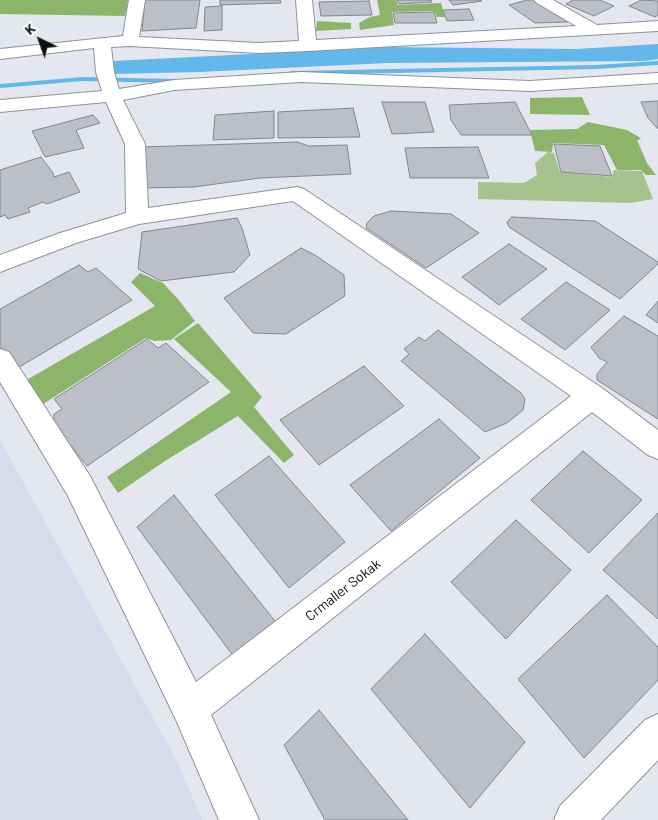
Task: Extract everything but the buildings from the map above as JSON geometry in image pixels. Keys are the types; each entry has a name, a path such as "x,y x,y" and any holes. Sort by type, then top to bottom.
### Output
{"street":[{"path":"130,41 137,0"},
{"path":"304,0 308,46"},
{"path":"542,0 595,30"},
{"path":"0,54 103,58 130,41 259,48 658,26"},
{"path":"103,58 112,96 135,144 137,217"},
{"path":"0,106 112,96 174,85 301,77 530,86 658,78"},
{"path":"0,264 68,238 137,217 297,194 592,396 658,446"},
{"path":"0,359 79,486 190,709 239,820"},
{"name":"Crmaller Sokak","path":"190,709 592,396"},
{"path":"574,820 658,733"}],"shaded area":[{"path":"0,440 179,765 202,820 0,820"}],"green space":[{"path":"0,0 128,0 125,16 0,14"},
{"path":"377,0 396,0 398,5 441,3 445,17 437,17 434,11 392,12 394,25 360,30 359,23 370,17 380,15"},
{"path":"317,21 351,23 351,29 316,31"},
{"path":"582,97 590,115 530,114 530,98"},
{"path":"588,122 627,130 639,137 641,139 637,140 647,163 656,175 646,175 641,170 617,170 604,145 553,143 552,152 535,151 530,130 577,129"},
{"path":"548,152 554,153 560,172 612,177 614,170 642,171 653,199 631,203 478,199 478,182 524,183 537,175 535,163"},
{"path":"140,273 163,283 195,321 171,340 154,341 146,338 37,408 23,382 155,306 131,282"},
{"path":"198,323 262,397 254,407 294,455 284,463 238,416 165,461 118,493 107,477 231,392 174,339"}],"water":[{"path":"658,44 658,59 645,61 387,63 200,72 111,74 114,61 388,47 576,49"}],"waterway":[{"path":"291,73 596,67 658,63"},
{"path":"0,86 83,79 178,81"}]}
